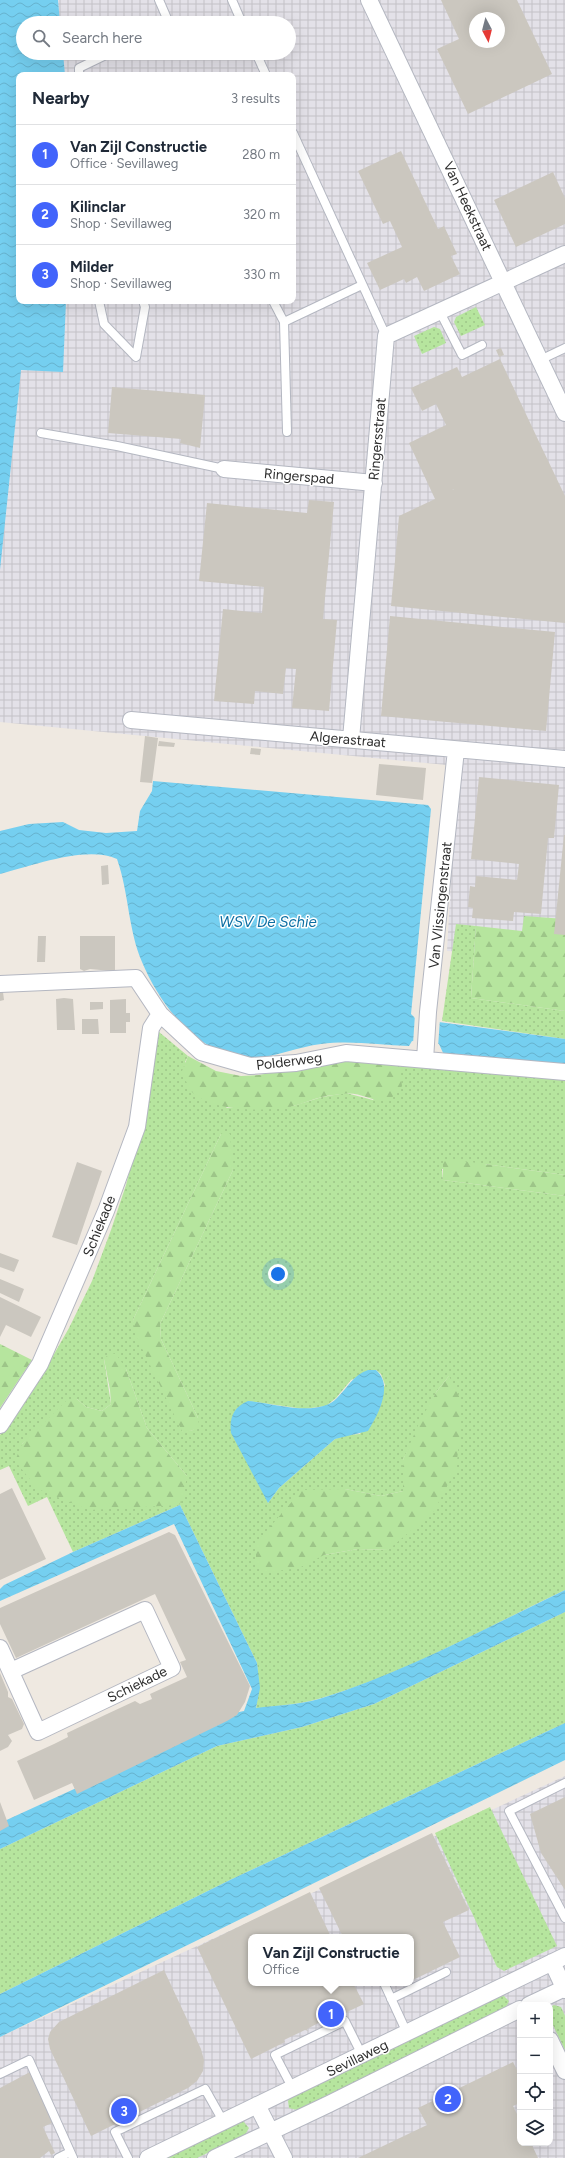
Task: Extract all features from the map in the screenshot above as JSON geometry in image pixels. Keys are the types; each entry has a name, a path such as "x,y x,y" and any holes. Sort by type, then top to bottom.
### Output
{"street":[{"name":"Van Heekstraat","path":"369,0 565,413"},
{"path":"386,336 504,284 565,254"},
{"name":"Ringersstraat","path":"351,739 386,336"},
{"name":"Ringerspad","path":"224,469 374,484"},
{"name":"Algerastraat","path":"131,720 565,759"},
{"name":"Van Vlissingenstraat","path":"425,1055 456,750"},
{"name":"Polderweg","path":"0,984 136,978 160,1014 201,1052 250,1066 296,1063 346,1052 425,1055 565,1072"},
{"name":"Schiekade","path":"0,1425 40,1364 106,1211 137,1127 151,1028 160,1014"},
{"name":"Schiekade","path":"0,1648 38,1732 172,1668 145,1610 11,1671"},
{"path":"559,1959 565,1988"},
{"name":"Sevillaweg","path":"148,2158 559,1959"},
{"path":"521,1978 528,2002"},
{"name":"Sevillaweg","path":"537,2002 565,1988"},
{"name":"Sevillaweg","path":"215,2158 517,2012"},
{"path":"553,2046 565,2071"},
{"path":"257,2105 284,2158"}],"lane":[{"path":"159,0 166,16"},
{"path":"232,0 239,16"},
{"path":"79,72 79,68 96,60"},
{"path":"259,60 265,72"},
{"path":"296,140 386,336"},
{"path":"284,322 362,285"},
{"path":"100,304 104,324 136,357 145,307 144,304"},
{"path":"275,304 284,322 288,432"},
{"path":"440,312 462,355 482,345"},
{"path":"540,360 565,348"},
{"path":"41,433 117,446 224,469"},
{"path":"564,1914 509,1811 565,1783"},
{"path":"391,1999 446,1972"},
{"path":"385,1986 407,2033"},
{"path":"293,2089 275,2055 345,2021 362,2055"},
{"path":"0,2074 29,2060 71,2155 58,2158"},
{"path":"128,2158 115,2132 206,2089 223,2121"}],"shaded area":[{"path":"0,0 565,0 565,958 447,951 457,766 0,722"},
{"path":"565,1776 565,2158 0,2158 0,2037"}],"green space":[{"path":"476,307 485,325 461,336 454,322 456,317"},
{"path":"434,327 440,329 446,343 422,354 414,336"},
{"path":"524,916 565,919 565,1011 471,998 476,926 522,931"},
{"path":"456,924 476,926 471,998 565,1011 565,1039 442,1021"},
{"path":"153,1027 188,1056 185,1062 227,1108 293,1106 322,1097 346,1093 373,1100 399,1065 565,1079 565,1175 484,1164 442,1169 443,1180 565,1196 565,1590 413,1664 382,1677 318,1699 295,1704 256,1709 259,1688 257,1663 180,1505 73,1552 47,1497 28,1506 9,1466 0,1470 0,1435 42,1375 69,1328 92,1281 126,1185 139,1134","holes":["221,1134 233,1170 160,1324 161,1339 198,1418 193,1430 183,1432 133,1320","104,1359 126,1369 147,1428 187,1476 22,1444 77,1399 86,1407 102,1411 111,1404","376,1370 381,1374 385,1385 360,1434 347,1435 335,1439 279,1488 268,1503 248,1401 304,1409 326,1406 336,1398 351,1380","449,1376 388,1550 358,1549 324,1555 345,1489 381,1496 403,1491 403,1460 437,1391"]},
{"path":"188,1056 216,1071 241,1076 259,1075 342,1059 399,1065 402,1086 395,1095 382,1101 360,1095 343,1094 325,1096 282,1108 255,1110 241,1109 214,1104 191,1091 182,1071"},
{"path":"226,1131 230,1134 233,1170 160,1324 161,1339 198,1418 199,1425 193,1430 183,1433 135,1334 133,1320 221,1134"},
{"path":"448,1159 565,1175 565,1196 443,1180 443,1160"},
{"path":"0,1344 32,1360 0,1408"},
{"path":"110,1353 116,1354 126,1369 147,1428 187,1476 183,1498 179,1505 89,1510 38,1489 15,1461 22,1444 67,1400 77,1399 86,1407 102,1411 111,1404 104,1359"},
{"path":"449,1376 459,1396 461,1425 456,1469 434,1511 388,1550 358,1549 324,1555 299,1568 261,1573 256,1560 256,1543 302,1490 345,1489 381,1496 403,1491 403,1460 420,1421 437,1391"},
{"path":"565,1612 565,1723 232,1879 0,1994 0,1849 217,1746 302,1727 374,1704"},
{"path":"490,1807 557,1946 504,1971 497,1967 435,1833"},
{"path":"503,1995 509,2001 505,2009 297,2110 289,2108 288,2101 291,2097"},
{"path":"553,2006 561,2007 565,2016 565,2050 553,2025"},
{"path":"243,2121 249,2128 245,2135 197,2158 164,2158"}],"water":[{"path":"0,0 58,0 59,16 16,16 16,60 64,60 65,72 16,72 16,304 66,304 63,372 21,370 0,570"},
{"name":"WSV De Schie","path":"153,781 428,805 431,809 411,1014 416,1019 565,1039 565,1064 444,1055 439,1044 412,1041 409,1046 354,1043 321,1044 259,1058 250,1058 231,1055 214,1049 198,1039 184,1026 159,995 142,962 134,937 124,885 117,859 104,855 75,855 0,874 0,831 29,824 63,822 79,830 106,833 137,831 140,811 152,791"},
{"path":"368,1370 376,1370 381,1376 384,1384 384,1392 380,1409 368,1431 335,1439 279,1488 268,1503 231,1433 232,1417 239,1406 248,1401 295,1408 319,1407 329,1404 337,1398 354,1378"},
{"path":"180,1505 257,1663 260,1688 256,1708 311,1701 351,1688 444,1649 565,1590 565,1612 374,1704 302,1727 217,1746 0,1849 0,1823 192,1735 229,1714 244,1711 252,1689 174,1524 0,1601 0,1589 4,1585 73,1552"},
{"path":"565,1723 565,1760 0,2037 0,1994 232,1879"}],"pier":[{"path":"415,1014 417,1017 440,1019 438,1047 413,1044"}],"building":[{"path":"441,0 517,0 552,74 468,114 437,49 459,39"},
{"path":"401,151 438,229 444,226 457,254 451,256 460,274 424,291 417,277 406,283 404,279 380,290 367,263 402,247 390,221 383,224 358,171"},
{"path":"553,172 565,198 565,224 516,247 494,200"},
{"path":"501,348 504,355 499,357 496,350"},
{"path":"500,359 565,496 565,623 391,606 399,516 435,499 409,443 446,425 436,404 422,411 411,388 457,367 462,377"},
{"path":"112,387 205,395 200,448 180,443 181,439 108,433"},
{"path":"309,500 334,502 323,619 337,620 329,711 292,708 296,669 286,668 283,694 255,691 254,704 214,701 223,609 262,613 264,587 199,581 207,503 307,513"},
{"path":"390,616 555,632 546,731 381,716"},
{"path":"145,736 158,738 152,783 140,782"},
{"path":"159,741 175,743 174,747 158,746"},
{"path":"251,748 261,749 260,755 250,754"},
{"path":"379,764 426,768 423,800 376,795"},
{"path":"479,777 559,785 554,838 548,838 541,914 514,912 513,921 472,918 473,908 468,907 470,886 475,887 476,876 517,880 519,864 471,859"},
{"path":"565,835 565,935 554,934"},
{"path":"108,865 109,884 102,885 101,866"},
{"path":"38,936 46,936 45,962 37,962"},
{"path":"80,936 115,936 115,970 90,969 84,971 80,969"},
{"path":"0,992 3,992 4,1000 0,1001"},
{"path":"56,999 73,999 75,1030 57,1030"},
{"path":"126,999 126,1013 130,1013 130,1022 126,1022 126,1033 110,1033 110,1000"},
{"path":"90,1002 103,1002 103,1009 90,1010"},
{"path":"82,1019 98,1019 99,1034 82,1034"},
{"path":"77,1162 102,1171 77,1245 52,1237"},
{"path":"0,1253 19,1260 14,1272 0,1267"},
{"path":"0,1279 24,1289 19,1302 0,1293"},
{"path":"0,1297 41,1317 31,1337 6,1325 0,1337"},
{"path":"12,1488 46,1559 0,1580 0,1494"},
{"path":"169,1532 175,1535 250,1686 245,1702 237,1715 227,1721 77,1794 72,1783 34,1800 17,1761 68,1737 67,1733 135,1701 140,1704 152,1699 150,1694 187,1677 180,1662 186,1660 155,1594 16,1658 0,1624 0,1608"},
{"path":"0,1673 8,1692 8,1697 12,1699 24,1724 22,1729 8,1735 12,1741 8,1747 0,1751"},
{"path":"565,1797 565,1890 541,1853 530,1814"},
{"path":"0,1802 9,1826 0,1831"},
{"path":"432,1833 469,1910 443,1922 460,1957 414,1980 414,1934 342,1934 319,1888"},
{"path":"310,1892 330,1934 248,1934 248,1986 355,1986 364,2004 330,2020 328,2018 307,2029 308,2031 305,2030 284,2040 285,2042 251,2059 197,1947"},
{"path":"164,1970 201,2049 204,2060 203,2071 197,2081 188,2088 91,2136 50,2049 48,2039 50,2032 59,2022"},
{"path":"513,2062 517,2070 517,2104 513,2106 517,2114 517,2146 532,2146 538,2158 358,2158 427,2125 418,2108"},
{"path":"30,2072 54,2122 43,2127 55,2153 51,2155 49,2151 40,2158 0,2158 0,2088"}],"place":[{"name":"Van Zijl Constructie","path":"331,2014"},
{"name":"Kilinclar","path":"448,2099"},
{"name":"Milder","path":"124,2111"}]}
